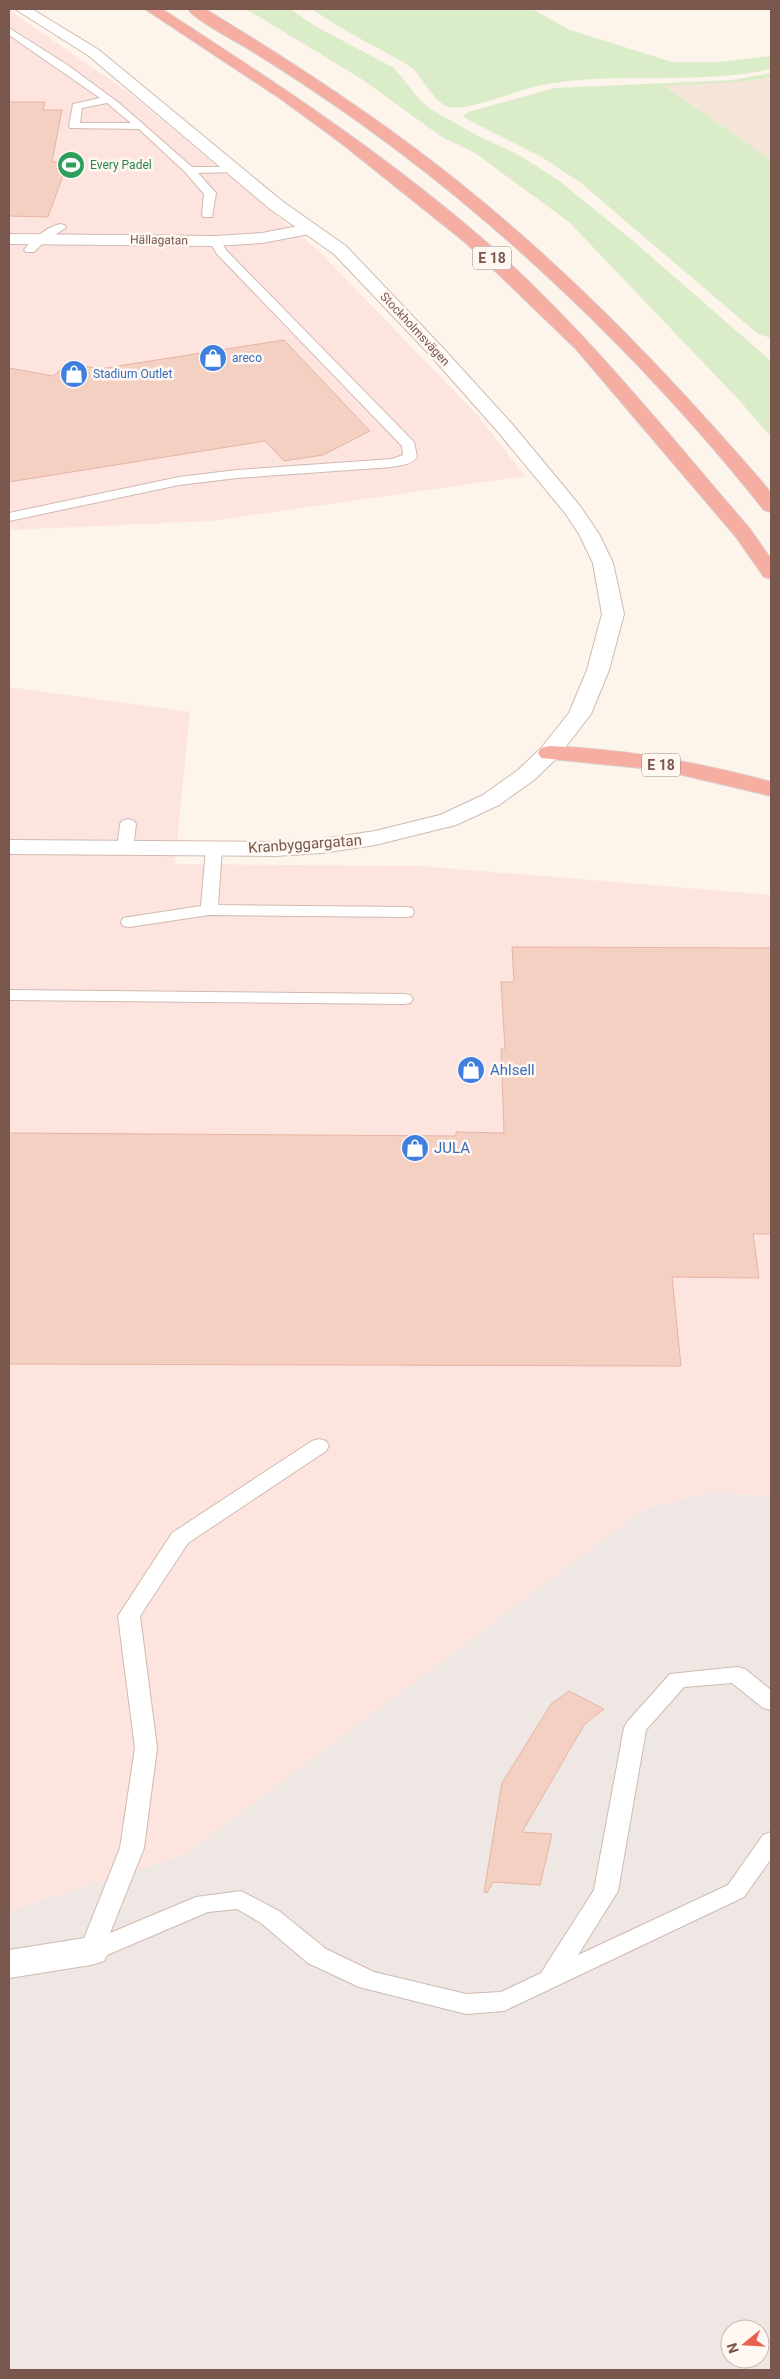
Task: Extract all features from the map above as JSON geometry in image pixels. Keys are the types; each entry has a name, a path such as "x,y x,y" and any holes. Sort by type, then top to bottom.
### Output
{"highway":[{"name":"E 18","path":"152,9 215,48 286,96 347,140 472,239 582,345 743,533 771,573"},
{"name":"E 18","path":"194,9 295,70 360,115 436,172 486,215 600,318 661,381 771,506"},
{"name":"E 18","path":"549,753 588,754 680,768 728,777 771,789"}],"street":[{"name":"Stockholmsvägen","path":"22,9 94,53 232,169 309,229 340,250 436,351 506,429 573,510 589,534 603,563 613,614 598,670 580,714 549,753"},
{"name":"Hällagatan","path":"9,239 35,245 143,244 262,238 309,229"},
{"name":"Kranbyggargatan","path":"9,846 125,849 275,849 322,846 375,838 448,820 491,800 526,775 549,753"},
{"path":"9,1964 92,1951"}],"lane":[{"path":"9,31 108,100 191,170 210,193 208,215"},
{"path":"108,100 77,106 73,130 140,126"},
{"path":"191,170 232,169"},
{"path":"35,245 60,227"},
{"path":"9,517 178,481 237,474 392,463 403,461 410,456 409,445 306,337 221,252 215,241"},
{"path":"125,849 128,824"},
{"path":"209,910 214,848"},
{"path":"129,922 209,910 406,912"},
{"path":"9,995 404,999"},
{"path":"92,1951 132,1848 146,1748 129,1616 180,1538 319,1446"},
{"path":"549,1980 606,1891 635,1728 678,1680 737,1675 771,1702"},
{"path":"92,1951 205,1903 241,1900 270,1917 318,1956 368,1980 466,2004 504,2001 736,1891 771,1841"}],"shaded area":[{"path":"9,10 128,92 319,251 478,416 525,476 211,521 9,530"},
{"path":"771,77 771,160 664,85 740,82"},
{"path":"9,687 190,712 175,864 420,866 771,895 771,1497 714,1492 645,1509 184,1855 9,1911"},
{"path":"714,1492 771,1497 771,2370 9,2370 9,1911 184,1855 645,1509"}],"green space":[{"path":"246,9 290,9 315,26 394,68 420,100 429,108 476,135 519,155 558,180 632,240 771,361 771,437 739,400 569,222 475,153 442,137 360,78"},
{"path":"312,9 532,9 570,30 672,62 719,62 771,56 771,69 713,77 566,81 537,86 468,106 449,107 439,101 410,66 338,26"},
{"path":"771,73 771,77 740,82 665,86 771,160 771,338 758,334 581,183 543,158 463,117 468,112 555,88 733,80"}],"building":[{"path":"9,102 45,102 43,110 62,110 52,162 68,162 48,217 9,216"},
{"path":"284,340 370,431 323,455 284,461 265,441 9,482 9,368 53,376 69,363 99,369"},
{"path":"512,947 771,948 771,1234 753,1234 759,1278 672,1277 681,1366 9,1364 9,1133 456,1136 456,1132 504,1133 501,1049 505,1049 501,982 514,982"},
{"path":"569,1691 604,1709 584,1725 522,1832 552,1834 540,1885 493,1882 487,1893 484,1892 502,1783 551,1704"}],"place":[{"name":"Every Padel","path":"71,165"},
{"name":"areco","path":"213,358"},
{"name":"Stadium Outlet","path":"74,374"},
{"name":"Ahlsell","path":"471,1070"},
{"name":"JULA","path":"415,1148"}]}
